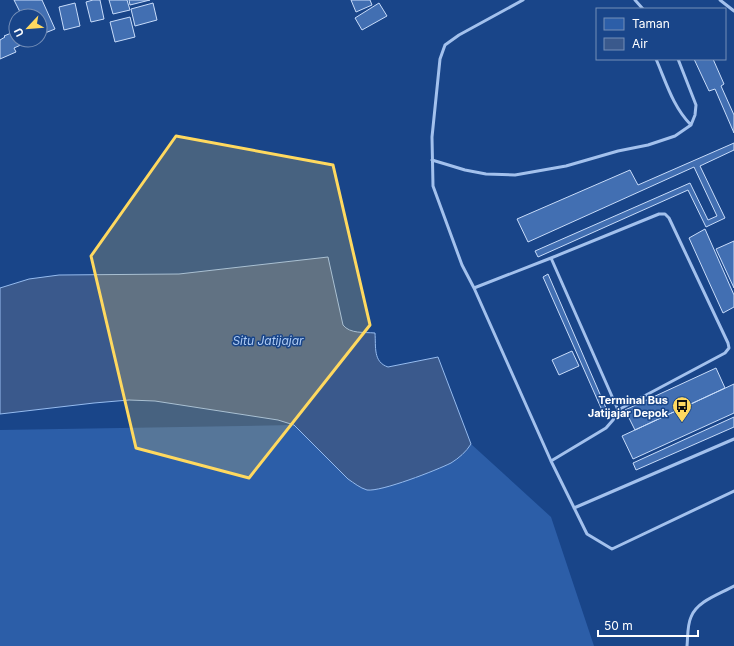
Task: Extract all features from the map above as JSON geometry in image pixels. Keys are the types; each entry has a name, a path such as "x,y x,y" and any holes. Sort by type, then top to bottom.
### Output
{"lane":[{"path":"523,0 459,35 445,46 440,59 432,137 433,186 462,265 474,288 551,461 587,534 612,549 734,490"},
{"path":"635,0 642,8"},
{"path":"720,0 734,11"},
{"path":"656,60 676,106 682,116 691,125"},
{"path":"432,160 465,170 486,174 515,175 566,166 618,151 648,145 675,136 691,125 696,115 696,105 678,60"},
{"path":"474,288 659,214 665,214 669,218 728,343 729,348 725,353 618,410 613,420 606,428 551,461"},
{"path":"551,258 618,410"},
{"path":"574,508 734,439"},
{"path":"687,646 690,619 694,610 702,603 734,586"}],"highlighted area":[{"path":"176,136 333,165 370,325 249,478 136,448 91,256"}],"green space":[{"path":"294,425 348,479 359,487 367,490 384,488 451,463 460,457 471,444 551,517 594,646 0,646 0,430"}],"water":[{"name":"Situ Jatijajar","path":"328,257 343,325 349,330 353,331 375,333 376,353 383,365 388,367 438,357 471,444 462,455 451,463 384,488 367,490 359,487 348,479 294,425 278,420 155,401 129,400 0,414 0,288 29,279 59,275 179,274"}],"building":[{"path":"14,0 42,0 46,8 18,8"},
{"path":"100,0 104,19 91,22 86,2"},
{"path":"109,0 127,0 130,10 113,14"},
{"path":"129,0 150,0 130,5"},
{"path":"351,0 370,0 372,5 356,12"},
{"path":"75,3 80,26 64,30 59,7"},
{"path":"153,3 157,20 135,26 131,9"},
{"path":"379,3 387,16 362,30 355,18"},
{"path":"48,13 55,29 48,32"},
{"path":"130,17 135,37 115,42 110,22"},
{"path":"8,34 8,48 14,48 16,52 0,59 0,40 5,37 4,36"},
{"path":"694,60 713,60 724,84 721,86 734,115 734,133 715,89 709,91"},
{"path":"734,143 734,150 700,166 725,218 706,227 688,190 538,257 535,251 690,183 708,220 717,216 694,167 528,242 517,219 630,170 638,185"},
{"path":"705,229 734,295 734,307 723,313 689,238"},
{"path":"734,241 734,288 716,249"},
{"path":"548,274 609,415 605,417 543,277"},
{"path":"572,351 579,366 559,375 552,360"},
{"path":"716,368 725,388 635,430 625,410"},
{"path":"734,384 734,413 633,459 622,436"},
{"path":"734,417 734,427 636,470 633,463"}],"place":[{"name":"Terminal Bus Jatijajar Depok","path":"682,423"}]}
